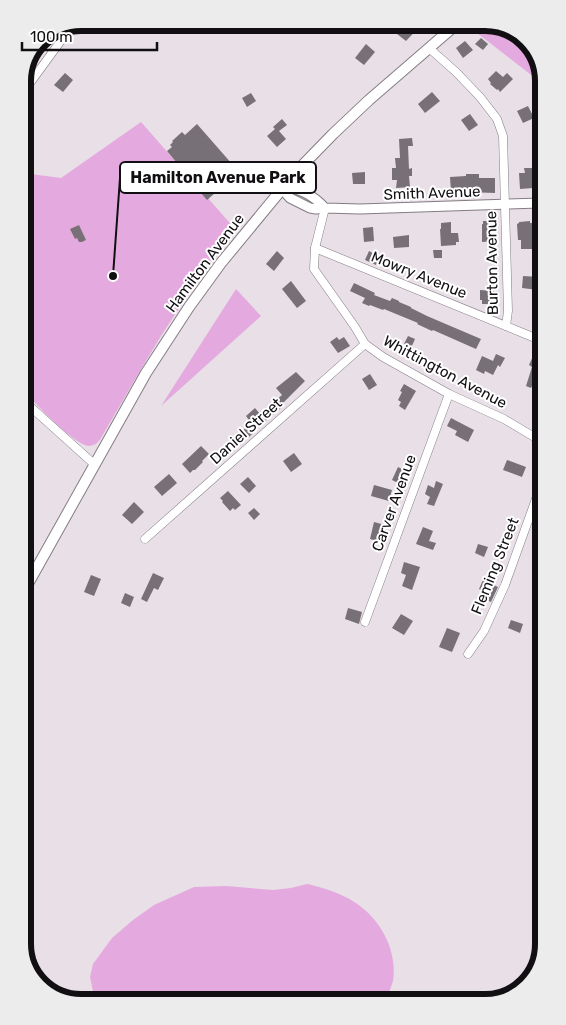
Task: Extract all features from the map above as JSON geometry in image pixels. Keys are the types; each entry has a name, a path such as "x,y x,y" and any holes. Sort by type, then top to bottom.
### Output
{"main road":[{"name":"Hamilton Avenue","path":"31,578 146,373 221,263 281,188 333,134 449,31"}],"street":[{"path":"31,82 66,34"},
{"name":"Burton Avenue","path":"429,48 480,97 497,118 504,136 508,311 506,326"},
{"name":"Smith Avenue","path":"281,188 290,198 316,209 535,203"},
{"name":"Whittington Avenue","path":"325,208 315,248 314,269 356,327 365,344 383,357 449,394 504,419 535,437"},
{"name":"Mowry Avenue","path":"315,248 535,338"},
{"name":"Daniel Street","path":"145,539 365,344"},
{"name":"Carver Avenue","path":"365,622 449,394"},
{"path":"31,413 94,464"},
{"name":"Fleming Street","path":"468,654 484,631 505,585 535,502"}],"shaded area":[{"path":"474,31 488,31 501,34 507,36 520,46 531,62 535,78"},
{"path":"141,122 236,230 170,323 100,440 94,445 88,446 73,438 31,398 31,174 61,178"},
{"path":"236,289 261,316 161,406"},
{"path":"307,884 330,891 354,901 373,918 384,934 393,961 393,981 388,994 94,994 90,977 93,964 112,938 154,905 194,887 226,886 273,890"}],"building":[{"path":"400,31 415,31 406,41 397,34"},
{"path":"481,38 488,44 483,50 475,44"},
{"path":"465,41 473,50 463,58 456,48"},
{"path":"366,44 375,52 364,65 355,58"},
{"path":"496,71 503,77 507,73 513,79 500,92 490,84 488,79"},
{"path":"65,73 73,80 63,92 54,85"},
{"path":"432,92 440,101 425,113 418,104"},
{"path":"251,93 256,101 247,107 242,98"},
{"path":"528,106 534,118 523,123 517,111"},
{"path":"470,114 478,125 469,131 461,120"},
{"path":"282,119 287,125 279,131 286,139 277,147 267,136"},
{"path":"197,124 239,172 207,200 167,151 172,147 170,145 172,141 182,132 185,135"},
{"path":"412,138 413,146 408,146 409,169 412,168 412,176 409,176 410,187 396,188 397,180 392,180 392,168 396,168 395,158 400,158 399,139"},
{"path":"524,168 532,168 533,188 520,189 519,173 525,173"},
{"path":"365,172 365,184 353,184 352,173"},
{"path":"466,174 479,174 479,178 495,178 495,193 451,192 450,177 466,176"},
{"path":"483,221 494,221 495,241 482,242"},
{"path":"530,221 530,223 535,223 535,249 521,249 521,240 518,240 517,224"},
{"path":"451,222 451,233 458,233 459,242 456,242 456,245 441,246 441,223"},
{"path":"79,225 86,240 82,242 79,242 77,238 75,239 70,229"},
{"path":"373,227 374,241 364,242 363,228"},
{"path":"409,235 409,247 394,248 393,237"},
{"path":"433,250 442,250 442,258 434,258"},
{"path":"277,251 284,258 274,271 266,264"},
{"path":"369,251 380,257 376,265 365,260"},
{"path":"523,276 535,277 535,290 522,288"},
{"path":"291,281 306,301 297,308 282,289"},
{"path":"354,283 375,293 374,295 390,301 392,298 427,316 481,339 476,349 384,309 362,303 365,298 350,291"},
{"path":"480,290 494,291 493,304 482,304"},
{"path":"408,336 415,339 411,348 404,344"},
{"path":"337,337 339,340 344,337 350,346 338,353 330,342"},
{"path":"496,354 505,358 500,367 498,365 493,375 485,371 484,374 476,370 482,356 493,361"},
{"path":"535,354 535,388 526,386 532,367 529,365"},
{"path":"296,372 305,381 280,406 281,408 252,432 248,438 242,431 251,423 246,416 255,408 260,414 282,395 276,388"},
{"path":"370,374 377,385 369,390 362,379"},
{"path":"404,384 416,391 405,410 399,406 401,402 398,400"},
{"path":"451,418 474,430 468,442 455,435 457,431 447,426"},
{"path":"201,446 209,454 190,473 182,464"},
{"path":"294,453 302,464 291,472 283,461"},
{"path":"507,460 526,467 522,477 503,470"},
{"path":"398,467 408,472 402,485 392,480"},
{"path":"169,474 177,483 162,496 154,487"},
{"path":"248,477 256,486 249,493 240,484"},
{"path":"436,481 443,484 434,506 427,504 430,497 425,494 428,485 434,488"},
{"path":"374,485 392,490 389,501 371,496"},
{"path":"228,491 241,505 235,510 233,508 230,511 220,498"},
{"path":"134,502 144,512 132,524 122,515"},
{"path":"254,508 260,514 254,520 248,513"},
{"path":"374,522 385,525 381,542 370,539"},
{"path":"423,527 433,531 429,541 436,543 433,550 416,544"},
{"path":"478,544 488,547 484,557 475,553"},
{"path":"404,562 420,567 412,590 402,586 406,575 401,573"},
{"path":"153,573 164,578 158,590 154,588 147,602 141,599"},
{"path":"91,575 101,579 94,596 84,592"},
{"path":"483,580 498,587 491,602 482,598 484,592 479,589"},
{"path":"125,593 134,597 130,607 121,603"},
{"path":"348,608 362,612 359,624 345,619"},
{"path":"401,614 413,621 404,635 392,628"},
{"path":"511,620 523,624 520,633 508,628"},
{"path":"447,628 460,633 452,652 439,647"}],"place":[{"name":"Hamilton Avenue Park","path":"113,276"}]}
